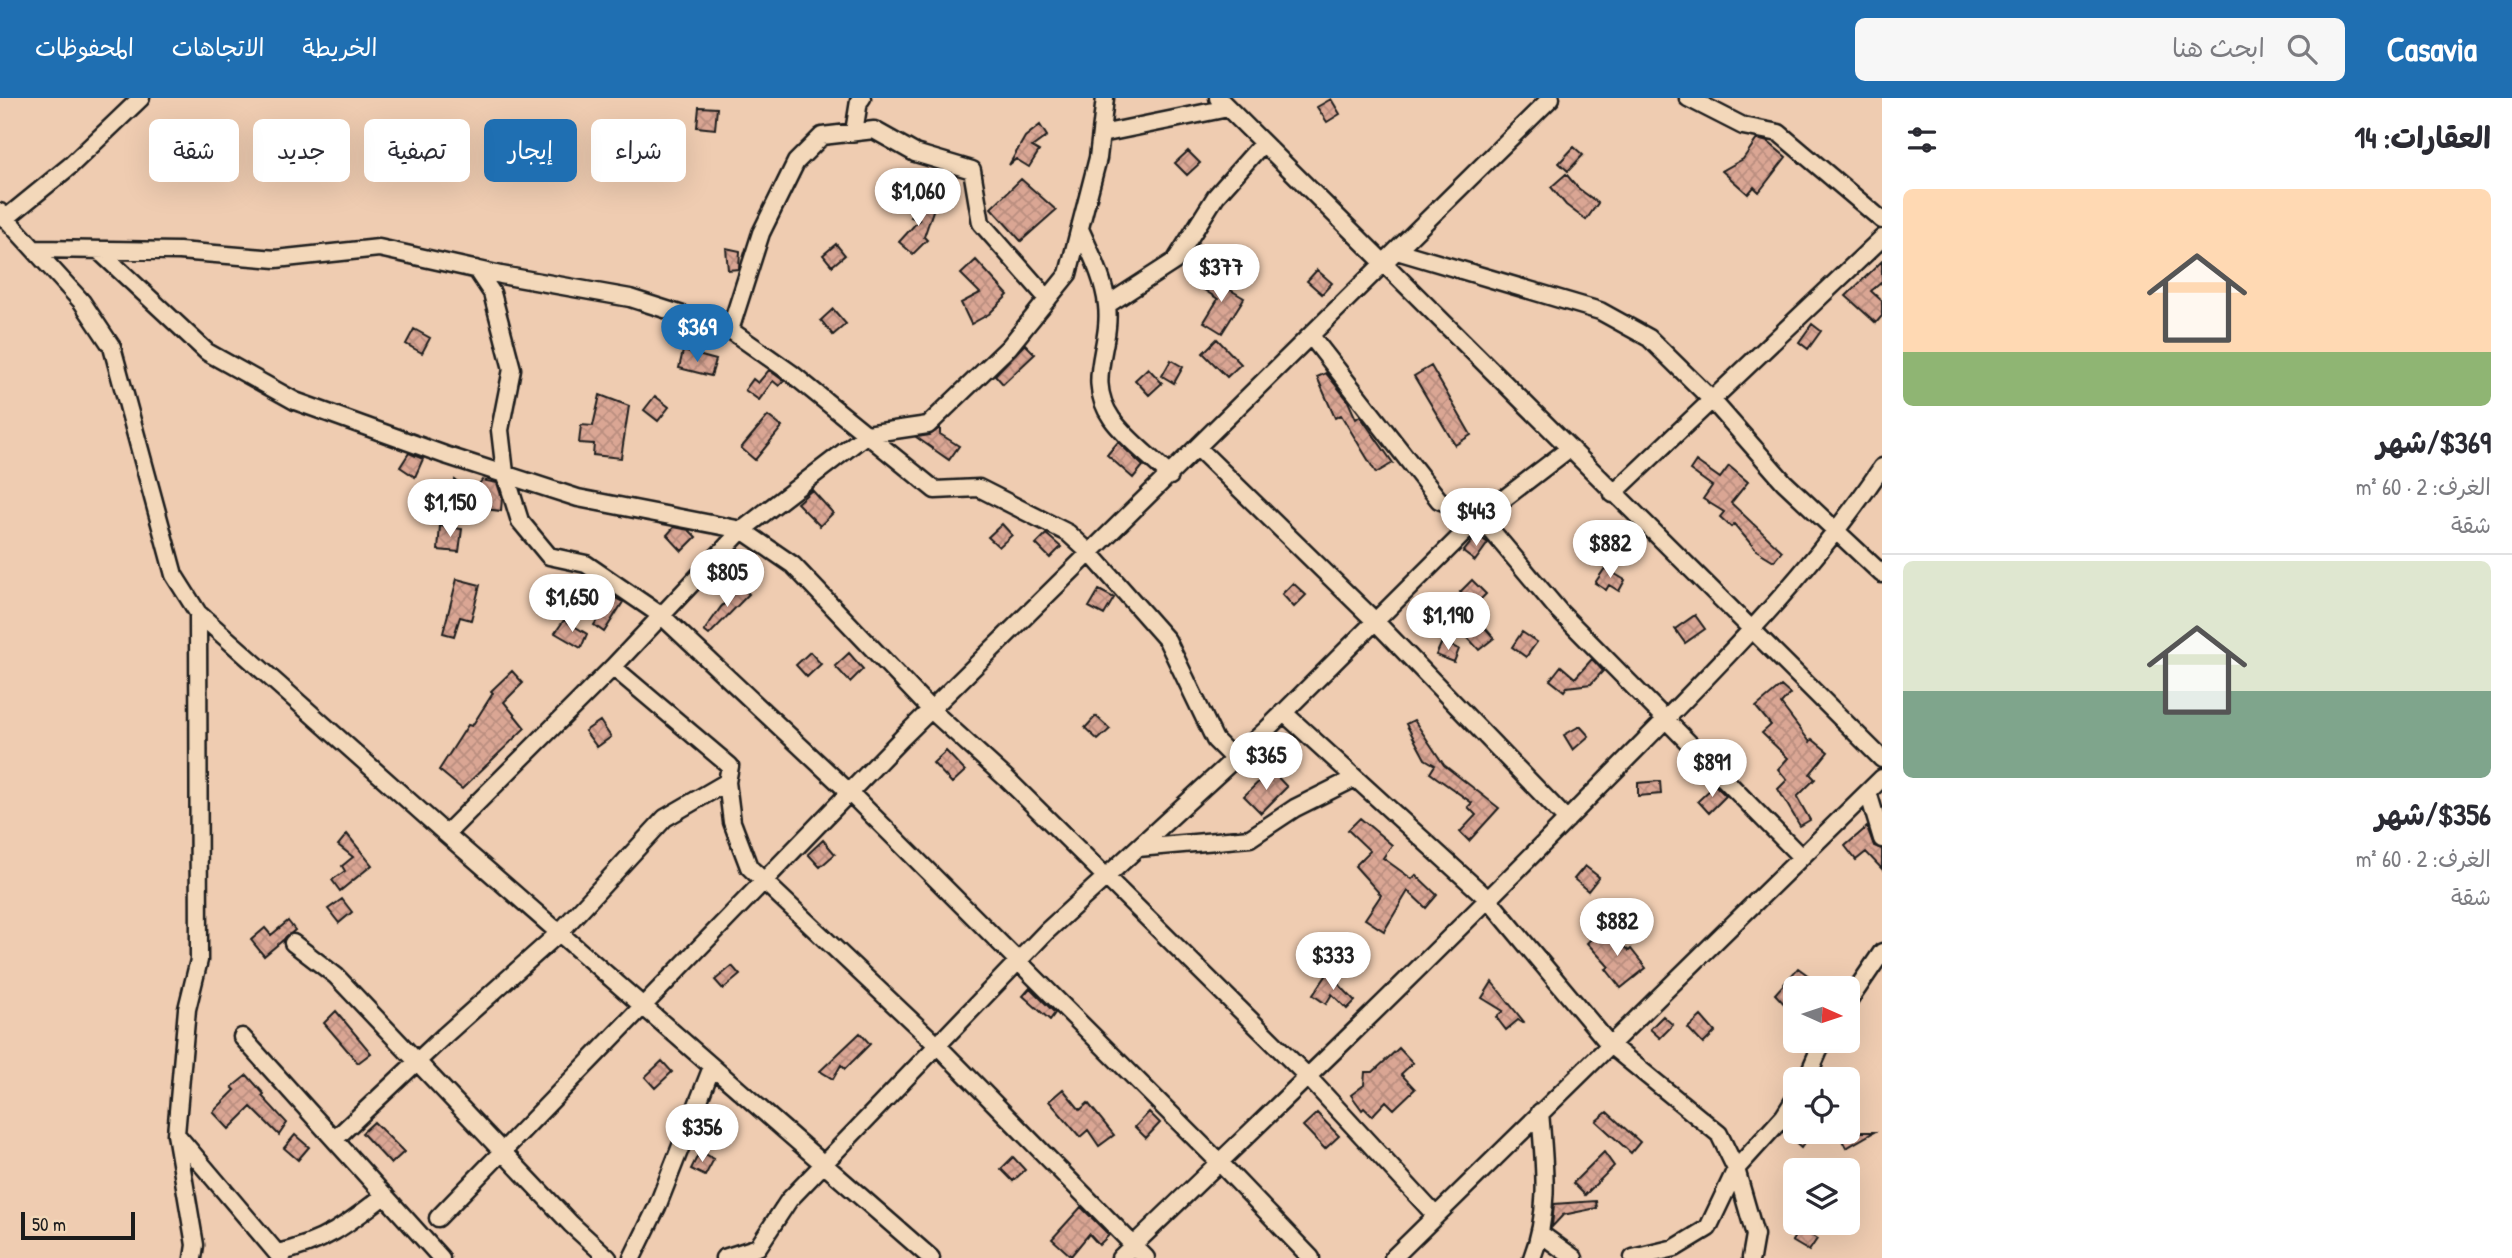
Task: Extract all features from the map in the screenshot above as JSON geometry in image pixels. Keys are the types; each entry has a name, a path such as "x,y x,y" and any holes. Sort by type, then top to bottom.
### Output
{"street":[{"path":"141,98 70,166 3,215 82,302 112,347 174,575 198,613 931,1258"},
{"path":"854,132 859,101 862,98"},
{"path":"446,834 613,667 742,530 867,434 928,425 1009,347 1068,274 1098,158 1105,98"},
{"path":"438,1218 931,710 1551,98"},
{"path":"1688,98 1743,126 1779,134 1882,220"},
{"path":"1101,134 1223,103 1882,759"},
{"path":"730,330 761,233 796,162 822,136 874,130 915,153 972,170 981,223 1048,299"},
{"path":"1107,305 1175,261 1216,196 1263,143"},
{"path":"1080,229 1099,270 1107,305 1107,338 1096,377 1112,419 1170,476"},
{"path":"1613,494 1882,238"},
{"path":"36,249 179,251 276,258 379,248 630,298 730,330 791,373 934,491 979,488 1068,533 1091,554 1167,640 1215,740 1234,760"},
{"path":"98,250 207,352 295,401 445,455 578,498 742,530 793,565 931,710 1008,780 1308,1077 1436,1216"},
{"path":"1397,251 1600,311 1649,338 1712,400 1784,482 1882,574"},
{"path":"476,269 492,293 512,369 500,430 505,473 520,521 549,556 586,564 662,616 850,793 1220,1163 1311,1258"},
{"path":"1311,336 1439,500 1480,517 1559,611 1801,857"},
{"path":"1198,448 1375,621 1567,820"},
{"path":"724,1258 758,1247 789,1200 1017,962 1234,760 1480,517 1570,448"},
{"path":"1120,1258 1489,900 1753,630 1836,530 1882,467"},
{"path":"193,1258 194,1245 176,1134 187,1009 199,960 198,613"},
{"path":"613,667 730,766 727,782 732,822 749,867 938,1046 1146,1258"},
{"path":"1283,712 1489,900 1609,1044 1719,1134 1736,1170 1755,1234 1751,1258"},
{"path":"1138,848 1250,838 1295,808 1355,778"},
{"path":"1394,1258 1882,778"},
{"path":"335,1139 559,933 664,818 727,782"},
{"path":"1868,792 1882,839"},
{"path":"293,943 335,976 415,1063 571,1224 608,1258"},
{"path":"1860,984 1882,952"},
{"path":"242,1037 441,1258"},
{"path":"632,1258 657,1207 712,1067"},
{"path":"1532,1258 1541,1234 1546,1182 1540,1112"},
{"path":"1633,1258 1675,1248 1708,1228 1736,1170 1783,1117"},
{"path":"176,1134 279,1256 337,1233 385,1195"},
{"path":"1541,1234 1574,1258"}],"building":[{"path":"1331,99 1340,114 1327,122 1317,107"},
{"path":"699,107 717,108 715,129 697,127"},
{"path":"1040,125 1047,136 1032,147 1039,151 1029,167 1016,159 1009,165 1025,137"},
{"path":"1757,139 1768,142 1786,157 1759,192 1754,187 1748,194 1722,171 1743,159"},
{"path":"1574,147 1583,155 1568,171 1559,163"},
{"path":"1188,151 1200,163 1187,175 1175,163"},
{"path":"1566,174 1578,188 1598,203 1586,220 1566,205 1551,187"},
{"path":"1021,179 1056,210 1021,241 991,208"},
{"path":"917,202 931,208 936,202 924,237 927,240 913,254 899,242 919,220 911,217"},
{"path":"836,244 845,255 832,266 823,255"},
{"path":"726,248 740,251 739,269 728,270"},
{"path":"976,260 1008,295 989,314 971,324 961,303 980,293 961,274"},
{"path":"1882,261 1882,282 1871,291 1882,301 1882,316 1876,323 1846,296"},
{"path":"1317,270 1332,283 1322,294 1307,281"},
{"path":"1205,275 1244,298 1222,333 1204,322 1218,299 1198,286"},
{"path":"833,309 846,324 833,335 821,320"},
{"path":"1812,324 1821,331 1808,349 1799,342"},
{"path":"414,329 430,338 422,353 406,344"},
{"path":"1217,339 1241,364 1227,377 1203,353"},
{"path":"1025,344 1035,354 1003,384 995,375"},
{"path":"683,351 716,360 711,376 679,368"},
{"path":"1171,360 1183,367 1174,383 1162,376"},
{"path":"1431,366 1471,435 1455,445 1414,376"},
{"path":"1148,368 1162,383 1149,395 1135,380"},
{"path":"769,370 784,381 779,386 773,381 759,400 745,390 753,379 758,383"},
{"path":"1326,373 1347,399 1356,419 1360,416 1393,463 1376,473 1341,415 1335,418 1317,377"},
{"path":"600,395 629,406 621,458 593,455 594,444 579,443 581,425 593,426"},
{"path":"655,396 669,407 658,421 644,410"},
{"path":"768,416 782,427 755,460 741,448"},
{"path":"940,428 940,434 959,446 949,460 916,437 930,435"},
{"path":"1118,442 1143,466 1133,478 1107,455"},
{"path":"409,453 423,459 415,477 400,467"},
{"path":"1696,461 1720,478 1729,466 1748,482 1731,503 1782,551 1774,561 1756,550 1734,524 1731,527 1720,517 1724,512 1703,499 1712,486 1690,470"},
{"path":"455,480 473,492 482,480 497,483 502,498 501,511 454,505"},
{"path":"812,490 833,513 820,526 797,503"},
{"path":"1002,524 1012,535 999,547 988,537"},
{"path":"440,526 462,529 459,552 438,550"},
{"path":"674,527 689,530 696,537 682,551 667,535"},
{"path":"1046,534 1061,547 1050,558 1036,544"},
{"path":"1477,535 1488,543 1475,561 1463,552"},
{"path":"749,554 760,566 747,578 736,567"},
{"path":"1605,568 1625,580 1619,591 1609,585 1606,590 1595,583"},
{"path":"457,579 480,585 471,620 460,617 454,636 443,633"},
{"path":"1472,580 1486,594 1474,606 1460,592"},
{"path":"1293,583 1306,595 1294,607 1282,594"},
{"path":"741,586 749,594 709,635 704,631 721,607"},
{"path":"1099,590 1114,598 1104,615 1089,607"},
{"path":"612,596 623,602 604,632 594,625"},
{"path":"1472,613 1494,638 1479,650 1457,626"},
{"path":"1695,615 1705,629 1685,643 1675,629"},
{"path":"564,620 587,634 581,648 555,633"},
{"path":"1522,632 1537,642 1526,657 1512,647"},
{"path":"1442,642 1459,649 1454,662 1436,655"},
{"path":"810,652 821,664 807,677 796,665"},
{"path":"849,653 863,669 850,682 835,666"},
{"path":"1592,659 1603,671 1591,684 1567,687 1564,691 1550,680 1561,666 1575,678"},
{"path":"512,671 523,683 504,702 525,728 462,789 439,770 468,725 472,726 493,693 491,691"},
{"path":"1781,686 1790,694 1781,704 1810,742 1812,739 1828,752 1810,774 1815,779 1797,797 1810,820 1800,826 1778,789 1787,780 1778,769 1788,758 1762,733 1771,725 1756,707"},
{"path":"1096,716 1110,729 1098,740 1085,728"},
{"path":"1414,720 1444,765 1499,808 1469,841 1460,832 1476,815 1468,807 1472,803 1430,773 1435,765 1425,759 1406,724"},
{"path":"600,721 611,737 597,747 585,731"},
{"path":"1580,726 1589,736 1573,750 1564,735"},
{"path":"946,751 965,771 952,783 933,763"},
{"path":"1271,770 1287,787 1261,813 1244,796"},
{"path":"1660,781 1661,794 1638,796 1638,783"},
{"path":"1715,785 1726,796 1709,813 1698,801"},
{"path":"1360,818 1392,845 1383,858 1412,879 1416,875 1437,895 1426,908 1408,891 1384,931 1365,919 1381,895 1355,866 1370,851 1348,830"},
{"path":"1867,827 1874,846 1882,849 1882,869 1866,852 1856,860 1845,846"},
{"path":"347,834 372,865 340,891 332,880 345,871 342,866 353,857 338,845"},
{"path":"823,840 835,854 820,867 808,854"},
{"path":"1585,866 1599,877 1588,891 1574,879"},
{"path":"342,899 352,912 339,923 328,909"},
{"path":"288,921 295,930 264,956 251,940 265,928 271,935"},
{"path":"1601,929 1611,940 1613,938 1629,951 1631,949 1646,968 1621,988 1606,969 1609,967 1587,943"},
{"path":"732,966 740,975 723,989 715,980"},
{"path":"1798,968 1809,976 1791,976"},
{"path":"1328,973 1355,1001 1347,1009 1332,994 1326,1004 1313,995"},
{"path":"1492,982 1523,1023 1518,1020 1506,1030 1496,1017 1503,1011 1482,998"},
{"path":"1783,985 1783,1003 1775,994"},
{"path":"1030,988 1055,1013 1050,1020 1023,996"},
{"path":"336,1011 371,1053 358,1063 324,1023"},
{"path":"1663,1016 1673,1025 1660,1038 1650,1029"},
{"path":"1701,1016 1715,1032 1703,1044 1688,1028"},
{"path":"860,1033 870,1044 845,1069 841,1065 833,1079 820,1071"},
{"path":"1399,1048 1413,1063 1401,1074 1415,1089 1394,1109 1386,1101 1372,1116 1364,1108 1362,1110 1351,1095 1364,1085 1365,1072 1373,1072"},
{"path":"662,1061 672,1072 655,1088 645,1077"},
{"path":"247,1075 287,1123 279,1135 251,1107 229,1129 213,1112 235,1090 232,1087"},
{"path":"1063,1089 1080,1110 1088,1103 1114,1135 1099,1146 1088,1130 1080,1137 1049,1101"},
{"path":"1149,1112 1160,1123 1146,1138 1135,1127"},
{"path":"1607,1112 1640,1142 1631,1153 1596,1121"},
{"path":"1317,1113 1339,1136 1325,1149 1303,1126"},
{"path":"374,1122 404,1152 391,1164 362,1133"},
{"path":"1860,1132 1874,1132 1860,1140"},
{"path":"295,1135 309,1147 298,1160 284,1148"},
{"path":"700,1151 714,1159 705,1176 691,1169"},
{"path":"1604,1152 1614,1166 1585,1195 1573,1183"},
{"path":"1013,1157 1025,1170 1013,1181 1001,1169"},
{"path":"1596,1201 1597,1208 1563,1215 1552,1227 1554,1204"},
{"path":"1081,1207 1109,1235 1099,1245 1089,1234 1071,1256 1052,1239"},
{"path":"1796,1235 1811,1235 1817,1239 1809,1251 1792,1241"}]}
